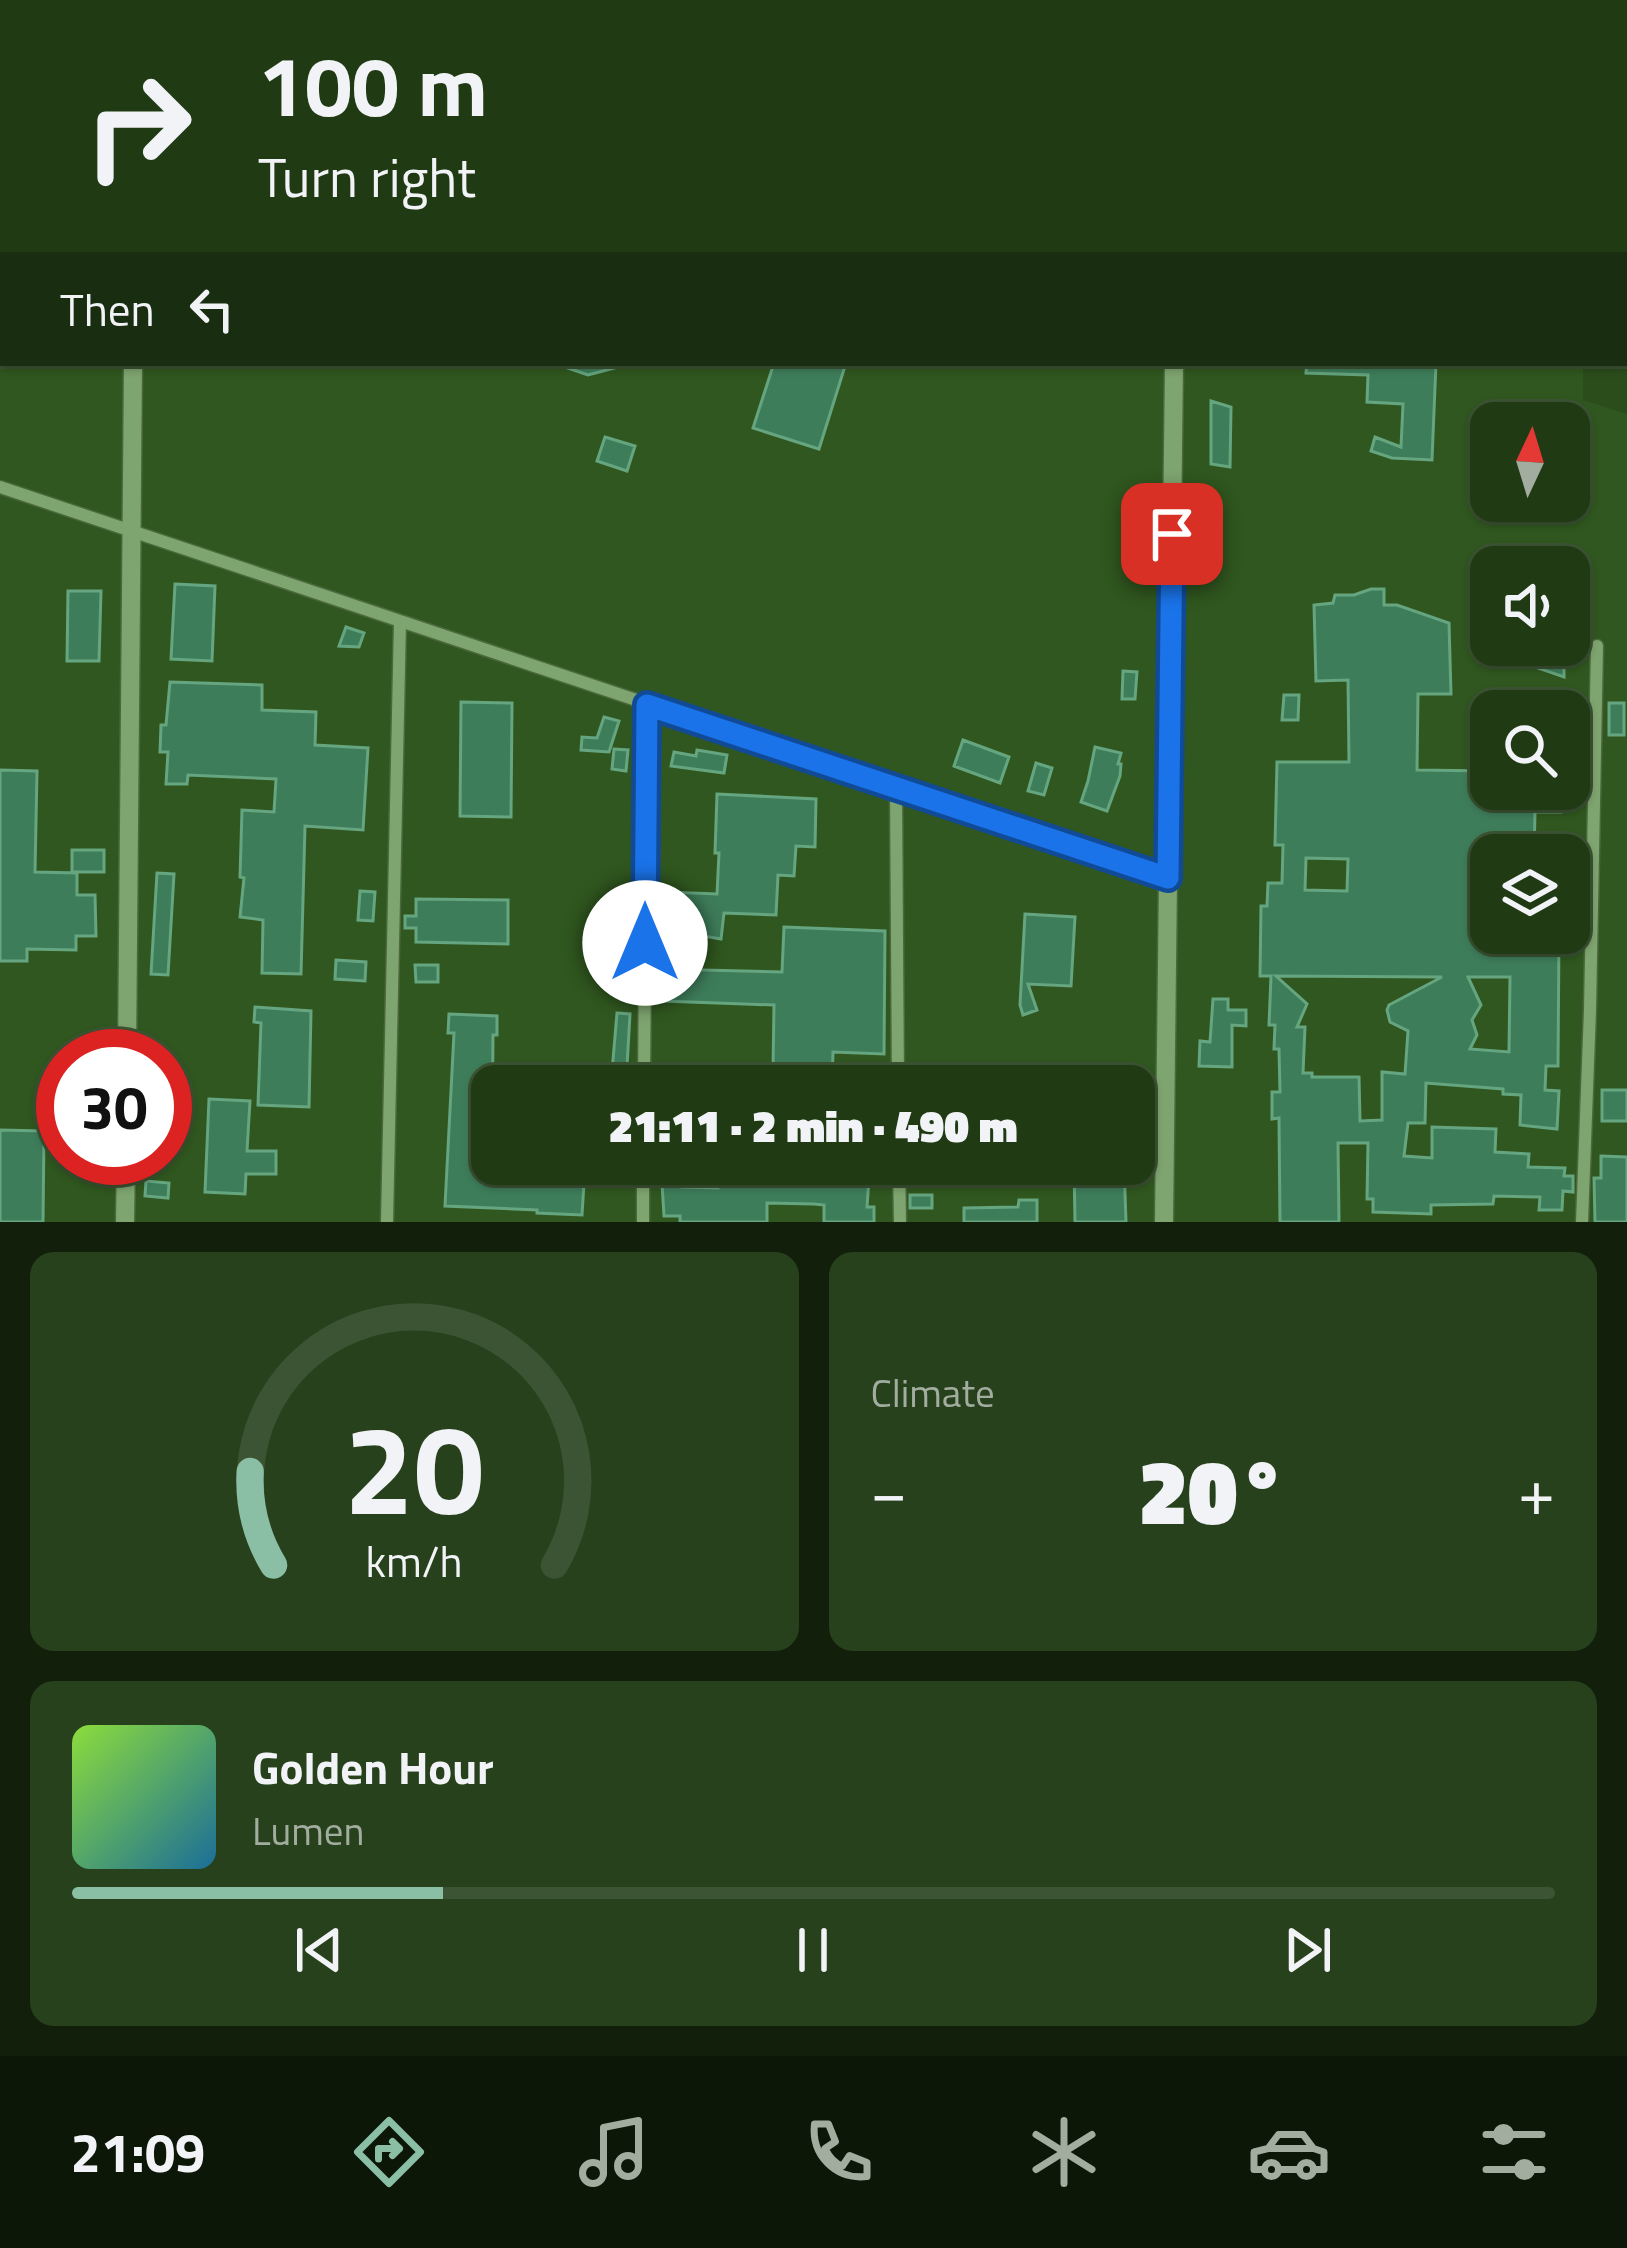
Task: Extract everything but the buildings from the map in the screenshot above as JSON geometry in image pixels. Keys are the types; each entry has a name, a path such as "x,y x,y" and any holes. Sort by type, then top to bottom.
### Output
{"street":[{"path":"127,1029 134,366"},
{"path":"1164,1222 1174,366"},
{"path":"0,487 1168,878"},
{"path":"387,1222 400,622"},
{"path":"1582,1222 1598,646"},
{"path":"644,1065 647,705"},
{"path":"896,789 898,1065"},
{"path":"125,1222 126,1185"},
{"path":"643,1185 643,1222"},
{"path":"899,1185 899,1222"}],"shaded area":[{"path":"0,366 1583,366 1583,400 1589,402 1470,402 1470,522 1590,522 1590,402 1627,414 1627,1222 0,1222"}],"route":[{"path":"645,943 647,705 1168,878 1172,534"}]}
